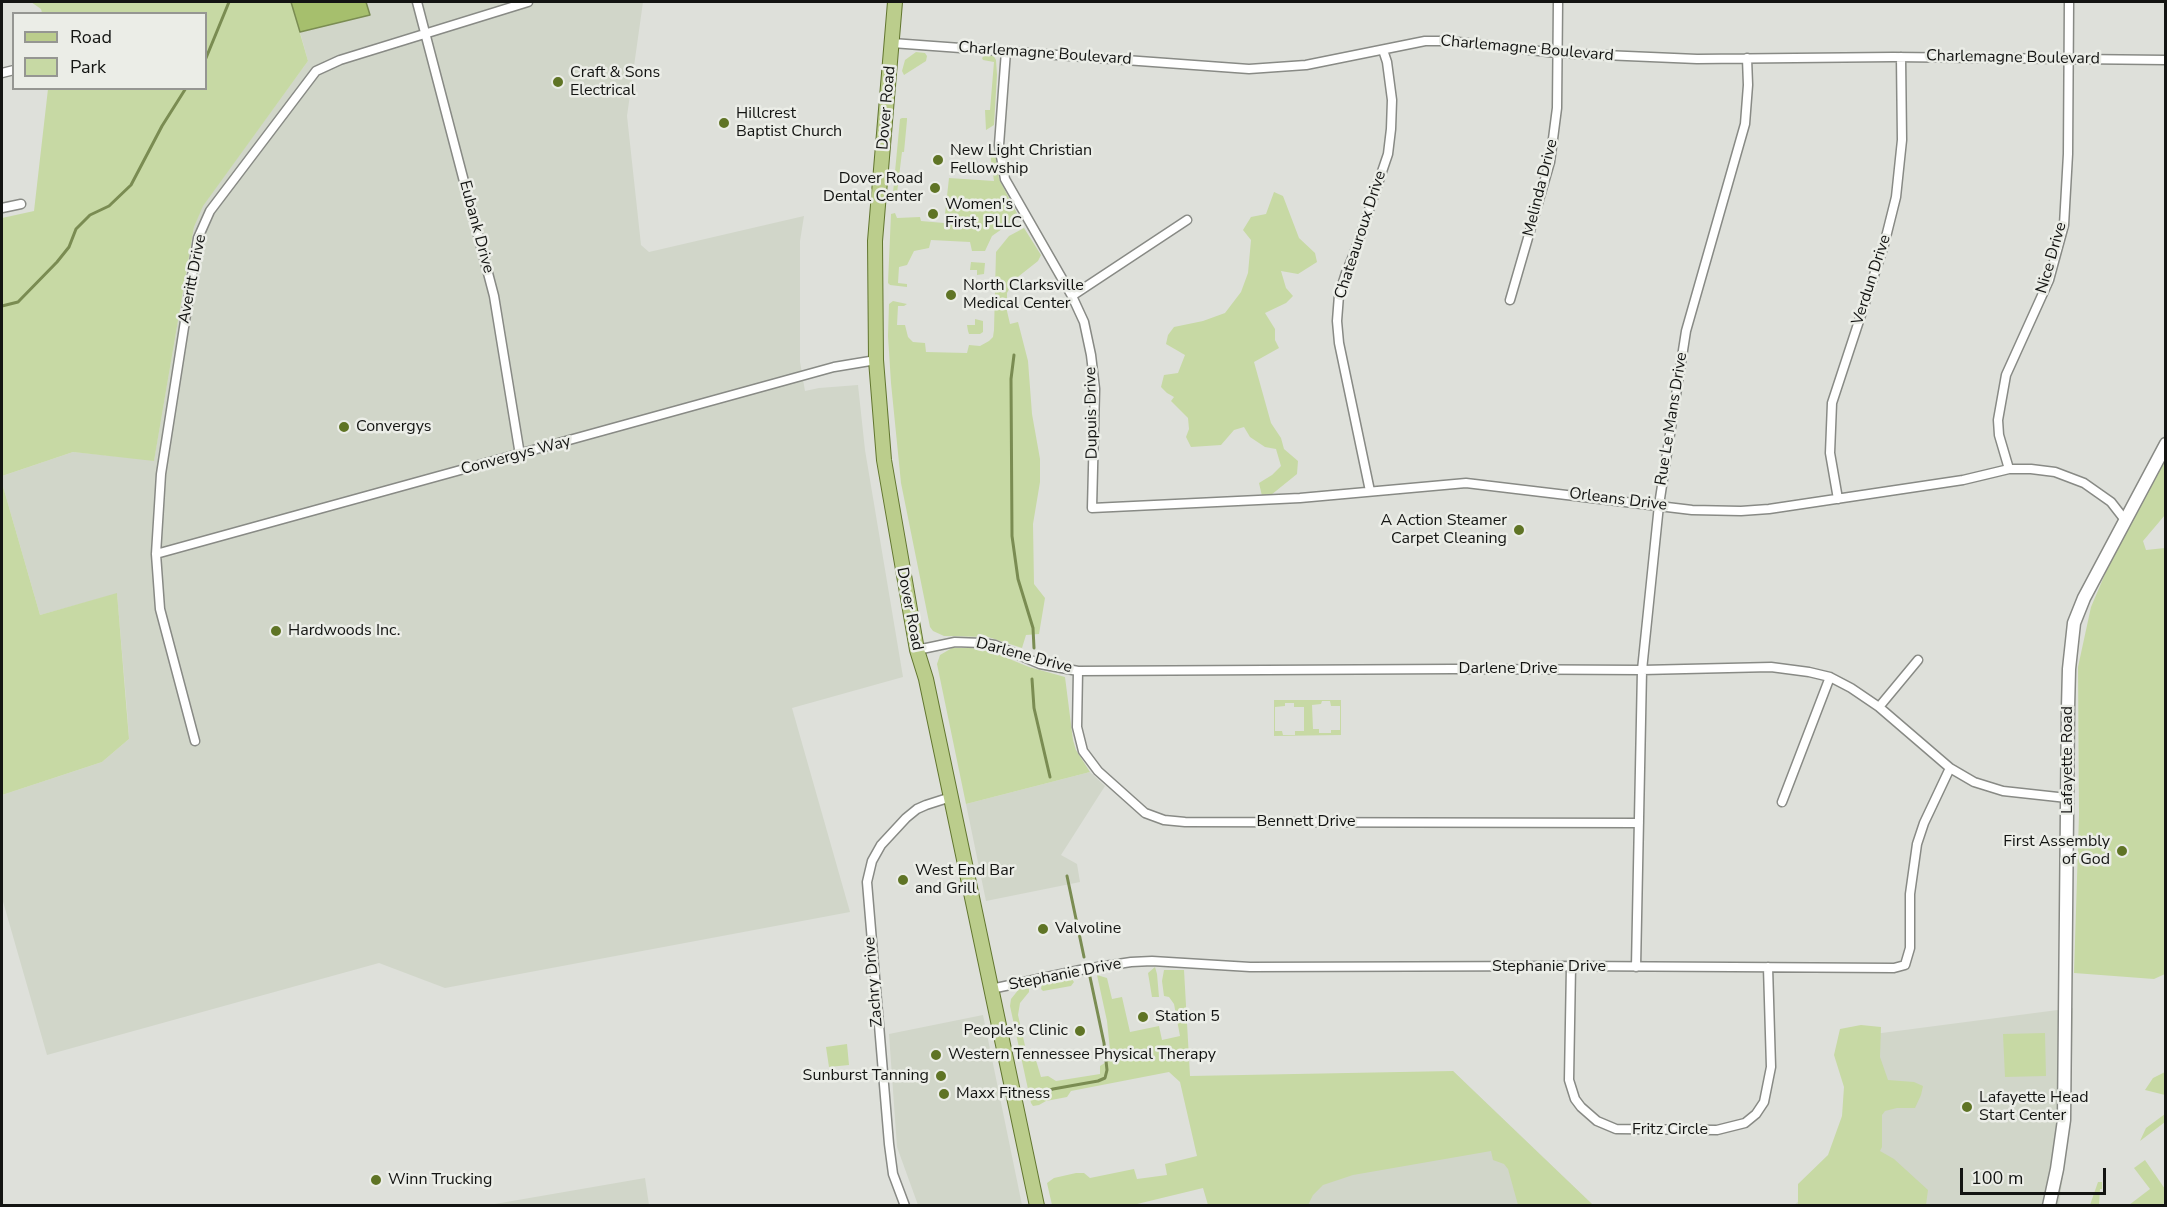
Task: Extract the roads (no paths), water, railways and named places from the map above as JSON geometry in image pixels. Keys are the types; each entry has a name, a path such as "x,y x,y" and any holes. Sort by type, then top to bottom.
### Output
{"main road":[{"name":"Dover Road","path":"895,2 875,241 876,360 880,426 887,483 917,650 926,679 1037,1206"},
{"name":"Lafayette Road","path":"2049,1206 2064,1120 2069,669 2074,623 2084,598 2165,445"}],"street":[{"name":"Eubank Drive","path":"417,2 494,296 520,455"},
{"name":"Averitt Drive","path":"195,741 164,629 158,592 156,554 161,474 198,238 210,211 316,71 340,60 528,2"},
{"name":"Melinda Drive","path":"1510,300 1550,162 1557,108 1558,2"},
{"name":"Nice Drive","path":"2008,470 1999,435 1998,420 2006,375 2049,280 2064,225 2068,154 2069,2"},
{"name":"Charlemagne Boulevard","path":"892,43 1249,69 1306,64 1425,41 1449,41 1557,53 1690,59 1901,57 2166,60"},
{"name":"Chateauroux Drive","path":"1370,491 1339,343 1337,321 1339,296 1346,273 1388,154 1392,100 1387,62 1383,50"},
{"name":"Dupuis Drive","path":"1006,51 999,145 1001,167 1005,179 1072,296 1084,322 1091,355 1095,389 1092,508"},
{"name":"Verdun Drive","path":"1838,499 1830,453 1832,403 1884,244 1896,197 1902,140 1901,57"},
{"name":"Rue Le Mans Drive","path":"1636,968 1642,670 1659,505 1686,331 1744,124 1748,85 1747,58"},
{"path":"2,208 21,204"},
{"path":"1072,296 1187,220"},
{"name":"Convergys Way","path":"156,554 834,367 876,360"},
{"name":"Orleans Drive","path":"1092,508 1300,498 1466,483 1692,510 1741,511 1963,480 2008,470 2031,469 2055,472 2084,483 2111,502 2125,520"},
{"name":"Darlene Drive","path":"917,650 955,642 982,643 995,645 1040,664 1078,671 1642,670 1771,667 1830,677 1851,688 1879,707 1950,768 1974,782 2003,791 2067,798"},
{"path":"1879,707 1918,660"},
{"name":"Bennett Drive","path":"1078,671 1077,727 1083,751 1098,771 1145,813 1154,818 1178,822 1639,823"},
{"path":"1782,802 1830,677"},
{"name":"Stephanie Drive","path":"991,989 1131,962 1168,961 1250,967 1894,968 1905,965 1911,948 1910,894 1917,844 1924,823 1950,768"},
{"name":"Zachry Drive","path":"905,1206 893,1174 889,1144 867,882 872,861 881,845 906,818 917,809 951,797"},
{"name":"Fritz Circle","path":"1571,966 1569,1080 1575,1099 1581,1107 1597,1121 1616,1129 1717,1130 1745,1123 1756,1114 1764,1102 1772,1067 1767,967"}],"waterway":[{"path":"207,56 229,2"},
{"path":"2,306 18,302 69,247 76,229 90,215 109,206 131,185 162,126 185,90"},
{"path":"1014,355 1011,379 1012,536 1018,579 1033,628 1034,648"},
{"path":"1032,679 1034,708 1050,777"},
{"path":"1067,876 1084,957"},
{"path":"1036,1095 1105,1078 1107,1070 1104,1043 1090,977"}],"place":[{"name":"Craft & Sons Electrical","path":"558,82"},
{"name":"Hillcrest Baptist Church","path":"724,123"},
{"name":"New Light Christian Fellowship","path":"938,160"},
{"name":"Dover Road Dental Center","path":"935,188"},
{"name":"Women's First, PLLC","path":"933,214"},
{"name":"North Clarksville Medical Center","path":"951,295"},
{"name":"Convergys","path":"344,427"},
{"name":"A Action Steamer Carpet Cleaning","path":"1519,530"},
{"name":"Hardwoods Inc.","path":"276,631"},
{"name":"First Assembly of God","path":"2122,851"},
{"name":"West End Bar and Grill","path":"903,880"},
{"name":"Valvoline","path":"1043,929"},
{"name":"Station 5","path":"1143,1017"},
{"name":"People's Clinic","path":"1080,1031"},
{"name":"Western Tennessee Physical Therapy","path":"936,1055"},
{"name":"Sunburst Tanning","path":"941,1076"},
{"name":"Maxx Fitness","path":"944,1094"},
{"name":"Lafayette Head Start Center","path":"1967,1107"},
{"name":"Winn Trucking","path":"376,1180"}]}
